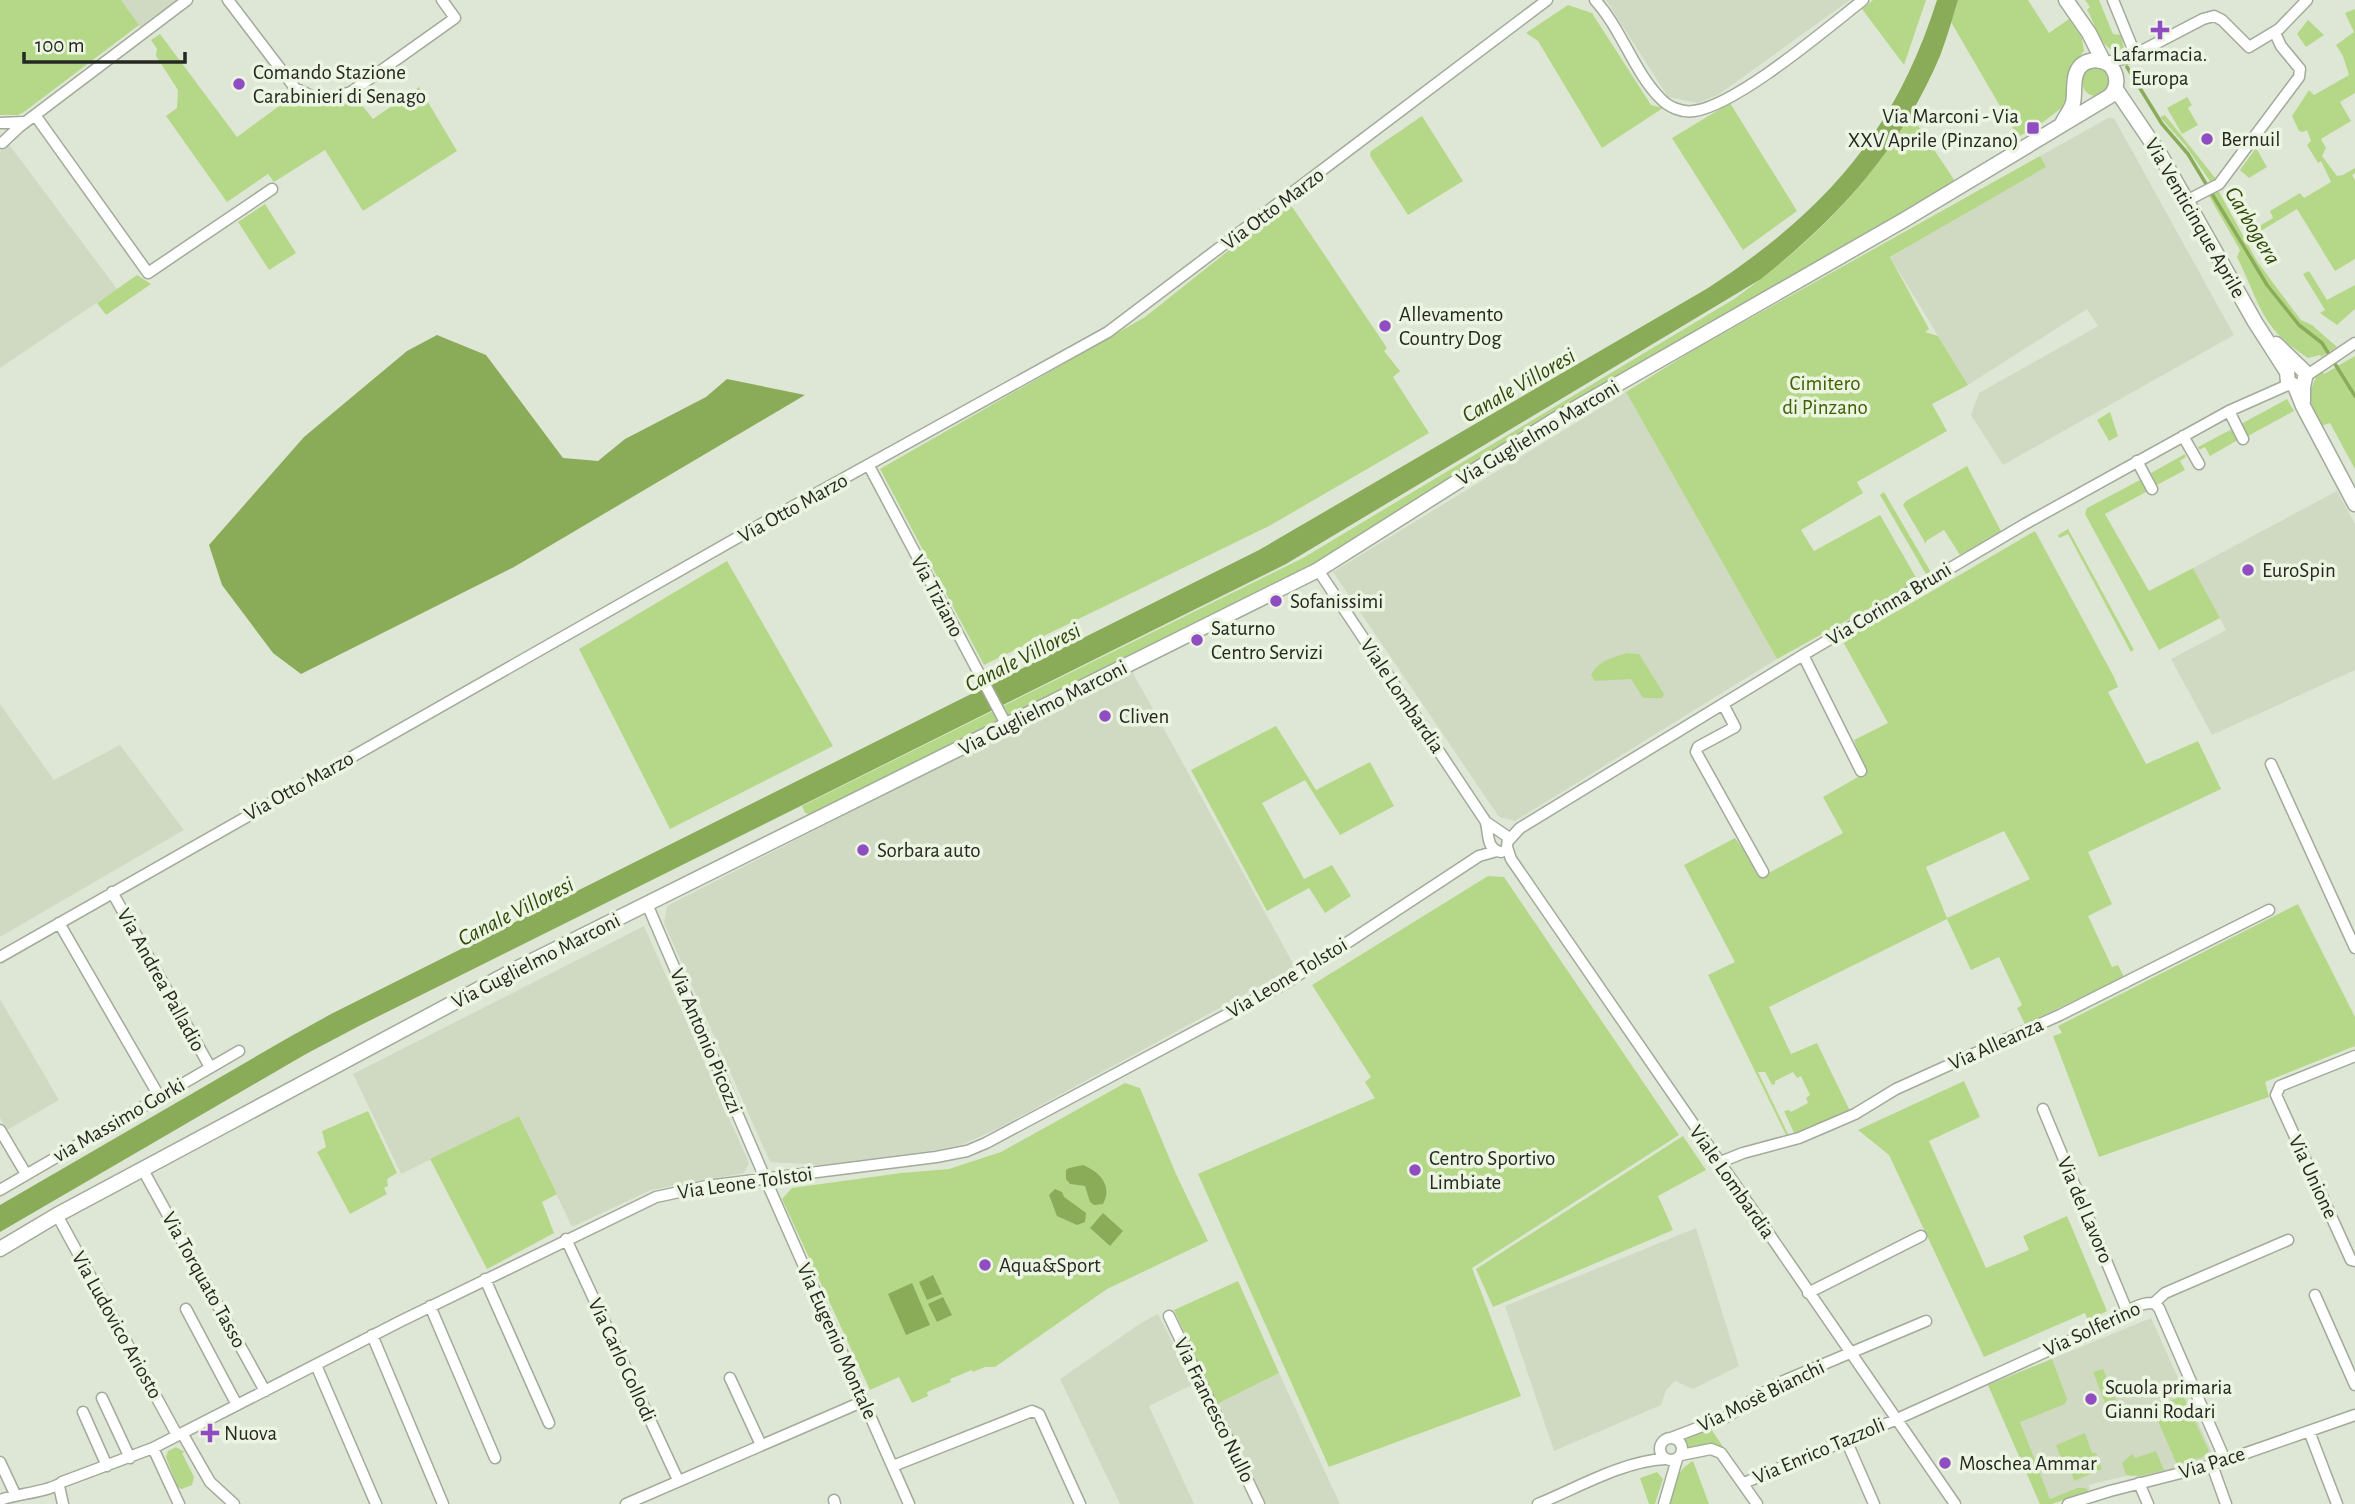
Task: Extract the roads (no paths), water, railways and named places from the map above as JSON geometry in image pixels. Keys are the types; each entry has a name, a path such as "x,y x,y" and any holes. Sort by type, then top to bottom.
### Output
{"street":[{"path":"1,145 31,118 187,0"},
{"path":"228,0 295,88 314,97 328,99 351,92 455,18 442,0"},
{"name":"Via Otto Marzo","path":"0,957 724,545 1123,323 1547,0"},
{"path":"1595,0 1655,93 1671,107 1691,112 1733,96 1755,82 1863,0"},
{"path":"2066,0 2089,33 2116,82"},
{"path":"2113,0 2131,56"},
{"path":"2075,82 2081,96 2100,102 2113,93 2119,66 2131,56 2203,19 2219,17 2249,47 2275,33 2307,0"},
{"path":"2086,62 2090,52 2089,33"},
{"path":"2186,201 2219,184 2299,77 2300,69 2275,33"},
{"path":"2062,124 2073,104 2075,82 2080,67 2095,60 2105,62 2131,56"},
{"name":"Via Venticinque Aprile","path":"2116,82 2255,322 2296,376"},
{"name":"Via Venticinque Aprile","path":"2100,102 2118,103 2134,114"},
{"name":"Via Guglielmo Marconi","path":"0,1249 57,1215 522,966 1003,720 1318,570 1576,408 1904,220 2100,102"},
{"path":"0,123 10,124 31,118"},
{"path":"31,118 148,273 272,189"},
{"path":"0,129 1,145"},
{"path":"2355,344 2324,364 2296,376 2303,406 2355,504"},
{"name":"Via Corinna Bruni","path":"1499,842 1803,655 2061,504 2296,376"},
{"path":"2229,411 2243,439"},
{"path":"2183,436 2199,464"},
{"path":"2137,461 2152,489"},
{"name":"Via Tiziano","path":"869,466 1003,720"},
{"name":"Viale Lombardia","path":"1318,570 1499,842 1955,1504"},
{"path":"1803,655 1861,771"},
{"path":"1723,704 1735,727 1698,747 1696,752 1763,872"},
{"path":"2271,764 2355,948"},
{"name":"Via Leone Tolstoi","path":"0,1500 15,1494 59,1486 62,1482 153,1448 430,1306 656,1197 707,1186 936,1157 967,1151 986,1143 1286,983 1499,842"},
{"name":"Via Andrea Palladio","path":"112,892 210,1067"},
{"name":"Via Antonio Picozzi","path":"647,904 766,1178"},
{"name":"Via Alleanza","path":"1718,1163 1743,1153 1799,1138 1855,1114 1896,1089 2060,1015 2269,910"},
{"path":"59,923 159,1096"},
{"name":"via Massimo Gorki","path":"0,1189 239,1051"},
{"name":"Via Unione","path":"2355,1056 2277,1089 2277,1098 2351,1260 2355,1261"},
{"name":"Via del Lavoro","path":"2043,1109 2127,1311"},
{"path":"0,1130 26,1174"},
{"name":"Via Torquato Tasso","path":"143,1170 265,1391"},
{"name":"Via Eugenio Montale","path":"766,1178 909,1504"},
{"name":"Via Ludovico Ariosto","path":"57,1215 179,1434 209,1482 234,1504"},
{"path":"1808,1293 1921,1236"},
{"name":"Via Carlo Collodi","path":"566,1239 678,1480"},
{"name":"Via Solferino","path":"1895,1420 2107,1324 2127,1311 2145,1303 2154,1303 2165,1293 2288,1240"},
{"path":"485,1279 549,1423"},
{"path":"2315,1295 2355,1385"},
{"path":"2154,1303 2159,1308 2225,1460"},
{"path":"430,1306 495,1458"},
{"path":"186,1309 237,1405"},
{"name":"Via Francesco Nullo","path":"1169,1316 1259,1504"},
{"name":"Via Mosè Bianchi","path":"1620,1469 1671,1438 1726,1417 1779,1383 1926,1321"},
{"path":"372,1335 443,1504"},
{"path":"316,1365 376,1504"},
{"path":"730,1378 761,1446"},
{"path":"102,1398 130,1458"},
{"path":"626,1504 864,1401"},
{"path":"893,1466 1032,1410 1039,1414 1080,1504"},
{"path":"83,1412 107,1466"},
{"name":"Via Pace","path":"2070,1503 2212,1465 2355,1415"},
{"name":"Via Enrico Tazzoli","path":"1744,1483 1895,1420"},
{"path":"2309,1431 2337,1504"},
{"path":"1664,1504 1672,1477 1672,1458 1681,1445 1671,1438"},
{"path":"1846,1440 1874,1504"},
{"path":"1660,1445 1660,1452 1672,1458"},
{"path":"153,1448 177,1500"},
{"path":"1538,1504 1620,1469 1647,1461 1672,1458 1690,1451 1716,1450 1725,1456 1757,1504"},
{"path":"0,1462 15,1494"},
{"path":"2212,1465 2226,1504"},
{"path":"2139,1483 2148,1504"},
{"path":"59,1486 63,1504"}],"waterway":[{"name":"Garbogera","path":"2127,67 2162,124 2188,154 2267,285 2299,325 2322,343 2355,396"}],"place":[{"name":"Lafarmacia. Europa","path":"2160,30"},
{"name":"Comando Stazione Carabinieri di Senago","path":"239,84"},
{"name":"Via Marconi - Via XXV Aprile (Pinzano)","path":"2033,128"},
{"name":"Bernuil","path":"2207,139"},
{"name":"Allevamento Country Dog","path":"1385,326"},
{"name":"EuroSpin","path":"2248,570"},
{"name":"Sofanissimi","path":"1276,601"},
{"name":"Saturno Centro Servizi","path":"1197,640"},
{"name":"Cliven","path":"1105,716"},
{"name":"Sorbara auto","path":"863,850"},
{"name":"Centro Sportivo Limbiate","path":"1415,1170"},
{"name":"Aqua&Sport","path":"985,1265"},
{"name":"Scuola primaria Gianni Rodari","path":"2091,1399"},
{"name":"Nuova","path":"210,1433"},
{"name":"Moschea Ammar","path":"1945,1463"}],"park label":[{"name":"Cimitero di Pinzano","path":"1825,395"}],"water label":[{"name":"Canale Villoresi","path":"1519,386"},
{"name":"Canale Villoresi","path":"1023,658"},
{"name":"Canale Villoresi","path":"516,912"}]}
